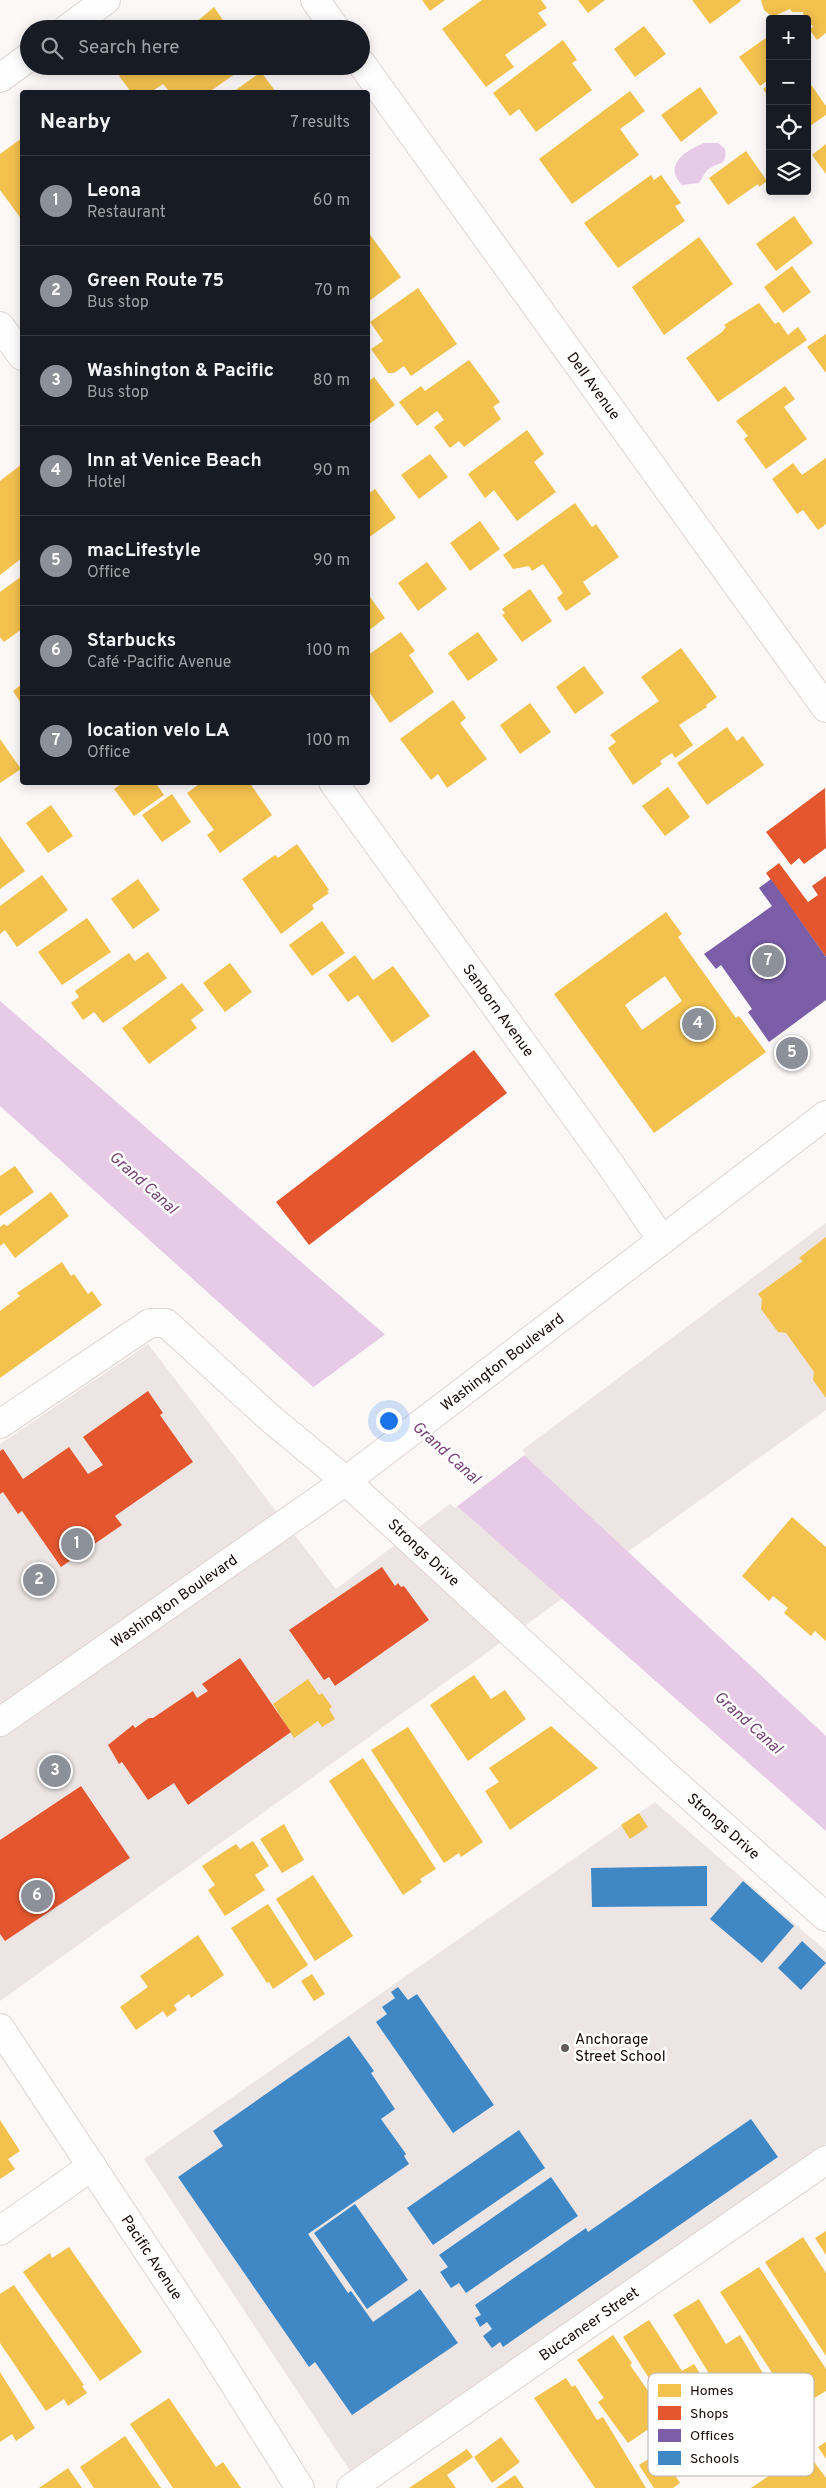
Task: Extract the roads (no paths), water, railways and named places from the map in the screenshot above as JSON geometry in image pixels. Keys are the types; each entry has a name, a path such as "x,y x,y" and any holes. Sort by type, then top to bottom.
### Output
{"street":[{"path":"79,20 106,0"},
{"path":"315,0 329,20"},
{"path":"0,78 20,64"},
{"name":"Dell Avenue","path":"370,75 826,708"},
{"path":"0,326 20,353"},
{"name":"Sanborn Avenue","path":"334,785 610,1164 662,1240"},
{"name":"Washington Boulevard","path":"0,1722 346,1481 826,1115"},
{"name":"Strongs Drive","path":"0,1424 150,1323 166,1323 270,1418 346,1481 667,1776 826,1917"},
{"name":"Pacific Avenue","path":"0,2028 92,2166 300,2488"},
{"name":"Buccaneer Street","path":"351,2488 826,2160"},
{"path":"0,2231 92,2166"}],"water":[{"path":"704,143 718,143 725,149 725,159 722,163 708,170 699,183 682,185 675,171 679,159 684,154"},
{"name":"Grand Canal","path":"0,1001 525,1456 826,1736 826,1831 465,1513 312,1386 0,1106"}],"place":[{"name":"location velo LA","path":"768,961"},
{"name":"Inn at Venice Beach","path":"698,1024"},
{"name":"macLifestyle","path":"792,1053"},
{"name":"Leona","path":"77,1544"},
{"name":"Green Route 75","path":"39,1580"},
{"name":"Washington & Pacific","path":"55,1771"},
{"name":"Starbucks","path":"37,1896"},
{"name":"Anchorage Street School","path":"565,2048"}]}
